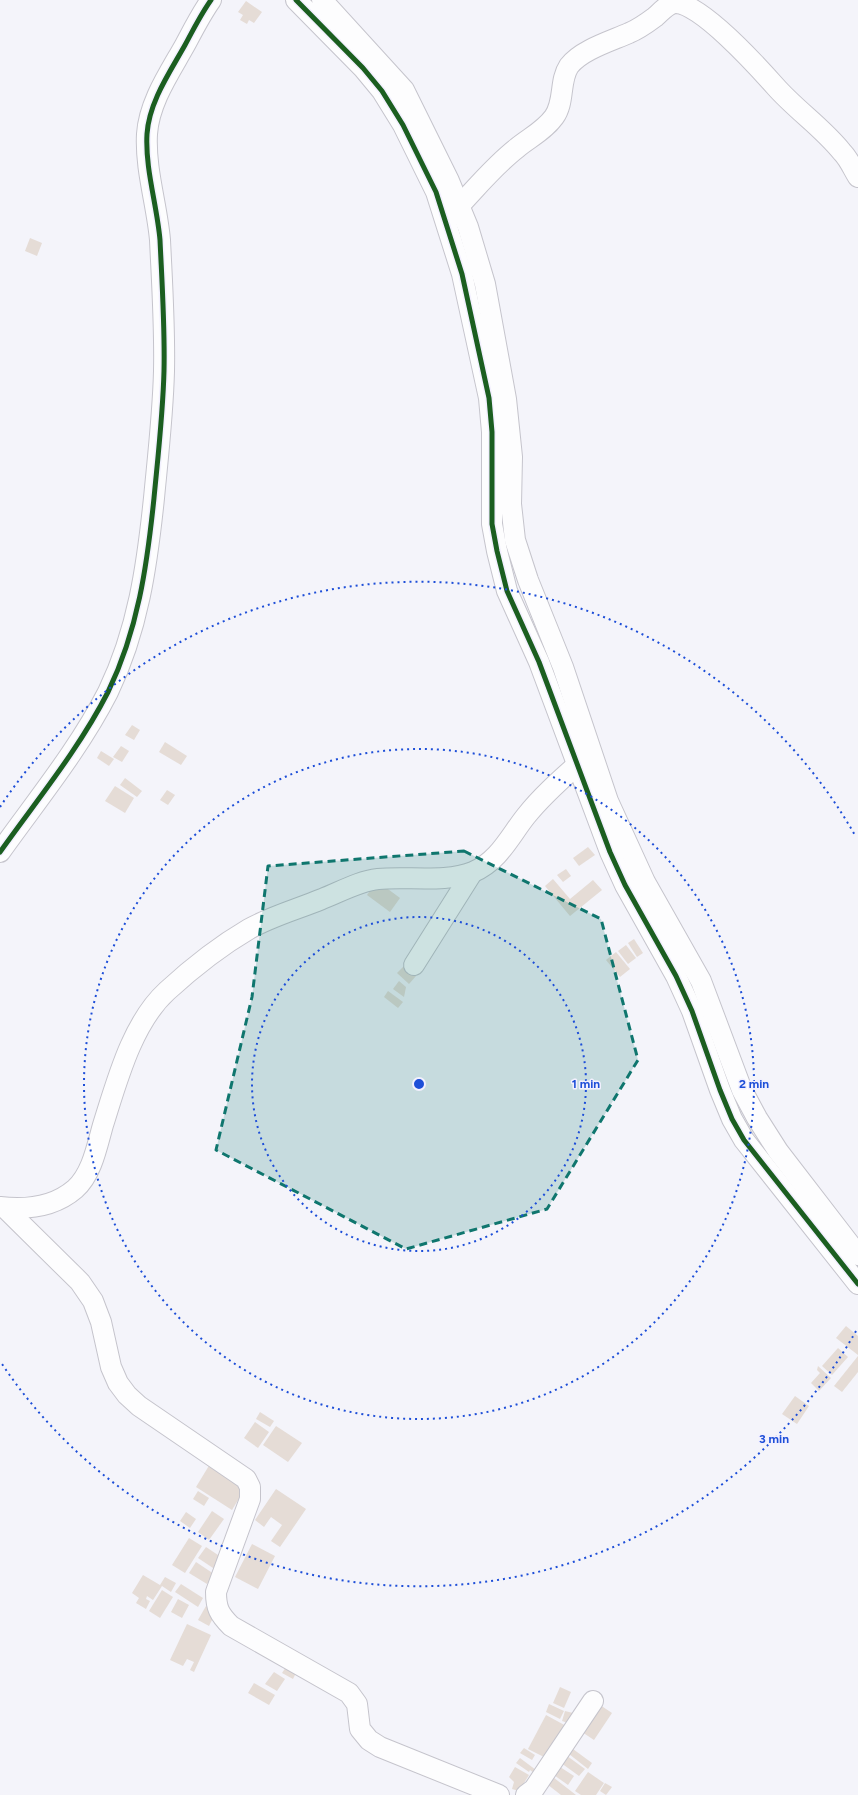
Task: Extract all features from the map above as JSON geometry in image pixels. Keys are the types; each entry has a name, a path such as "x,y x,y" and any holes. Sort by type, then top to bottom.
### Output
{"street":[{"path":"0,852 70,755 108,692 130,636 143,584 147,563 157,471 164,370 160,240 150,174 147,133 149,118 156,98 211,0"},
{"path":"296,0 363,68 382,91 403,125 436,192 462,274 489,398 492,432 492,524 502,573 508,591 539,662 610,852 625,885 676,976 686,997 732,1119 744,1140 858,1284"},
{"path":"322,0 404,90 429,139 468,227 485,284 506,399 512,457 511,504 515,540 528,580 563,666 608,801 645,882 701,981 742,1090 757,1118 778,1151 858,1255"},
{"path":"460,206 495,166 542,130 554,117 560,107 564,78 568,67 575,59 585,53 633,32 646,24 668,5 676,3 691,8 697,12 742,50 779,91 842,151 858,177"},
{"path":"2,1207 36,1207 58,1201 76,1188 88,1170 118,1076 143,1022 157,1000 209,957 249,930 275,916 350,887 377,879 453,876 472,873 489,863 502,850 527,815 577,765"},
{"path":"414,965 472,873"},
{"path":"2,1207 80,1282 93,1301 101,1322 111,1367 118,1383 127,1395 139,1406 246,1478 250,1487 250,1500 216,1592 216,1604 222,1617 231,1626 349,1693 357,1704 360,1729 369,1740 380,1746 498,1795"},
{"path":"526,1795 534,1789 593,1701"}],"highlighted area":[{"path":"464,851 601,919 638,1060 547,1209 406,1249 216,1150 252,997 268,866"}],"building":[{"path":"246,1 262,12 254,23 249,20 247,24 240,20 243,15 238,12"},
{"path":"30,238 42,243 37,256 25,251"},
{"path":"132,725 140,730 134,740 125,735"},
{"path":"165,742 187,756 181,765 159,752"},
{"path":"121,746 129,751 122,762 113,757"},
{"path":"101,751 114,759 109,766 97,758"},
{"path":"125,778 142,791 137,797 120,785"},
{"path":"115,786 134,798 125,813 105,801"},
{"path":"167,790 175,795 168,805 160,800"},
{"path":"588,847 595,855 579,866 573,858"},
{"path":"566,869 571,876 563,882 557,875"},
{"path":"553,879 570,899 593,880 602,890 570,916 545,886"},
{"path":"377,881 400,898 390,912 367,895"},
{"path":"634,939 643,953 637,957 628,943"},
{"path":"626,945 636,958 628,964 618,951"},
{"path":"616,952 630,969 620,977 606,960"},
{"path":"404,966 416,976 409,984 397,973"},
{"path":"399,981 406,987 404,997 393,989"},
{"path":"388,991 403,1002 398,1008 384,997"},
{"path":"846,1326 858,1336 858,1355 836,1338"},
{"path":"838,1348 848,1357 832,1375 822,1366"},
{"path":"858,1356 858,1372 842,1392 834,1386"},
{"path":"818,1366 831,1378 819,1391 811,1383 820,1373 817,1370"},
{"path":"795,1396 809,1406 797,1424 782,1414"},
{"path":"260,1412 274,1421 270,1427 256,1419"},
{"path":"255,1422 269,1432 258,1448 244,1438"},
{"path":"276,1426 302,1443 288,1462 263,1445"},
{"path":"210,1464 246,1487 232,1510 196,1487"},
{"path":"276,1489 306,1509 280,1547 271,1541 282,1525 271,1517 264,1527 255,1520"},
{"path":"198,1491 209,1498 204,1506 193,1499"},
{"path":"212,1511 224,1519 209,1540 198,1532"},
{"path":"186,1512 196,1519 190,1528 180,1521"},
{"path":"189,1538 202,1546 185,1573 172,1565"},
{"path":"252,1544 275,1556 258,1589 235,1577"},
{"path":"206,1547 224,1559 216,1570 198,1558"},
{"path":"196,1562 214,1574 207,1584 189,1573"},
{"path":"143,1575 160,1585 165,1577 176,1583 171,1592 162,1586 153,1600 147,1596 146,1599 150,1601 146,1609 136,1603 139,1598 132,1593"},
{"path":"181,1584 203,1598 198,1607 175,1592"},
{"path":"162,1590 173,1597 160,1618 149,1611"},
{"path":"178,1599 189,1605 182,1618 171,1612"},
{"path":"206,1606 216,1612 209,1626 198,1620"},
{"path":"187,1624 211,1635 194,1672 190,1670 194,1662 187,1659 183,1666 170,1660"},
{"path":"286,1667 296,1673 293,1679 282,1673"},
{"path":"274,1672 285,1679 277,1691 265,1684"},
{"path":"254,1683 275,1695 269,1705 248,1693"},
{"path":"560,1687 571,1692 564,1708 553,1703"},
{"path":"597,1703 612,1713 594,1740 579,1730"},
{"path":"549,1704 564,1711 560,1719 546,1712"},
{"path":"565,1711 577,1714 574,1725 562,1721"},
{"path":"546,1715 568,1727 550,1760 528,1749"},
{"path":"524,1748 535,1755 532,1760 520,1753"},
{"path":"573,1749 592,1763 588,1769 569,1754"},
{"path":"563,1753 585,1769 579,1776 557,1760"},
{"path":"520,1758 540,1773 538,1776 516,1763"},
{"path":"557,1765 574,1776 568,1785 551,1773"},
{"path":"515,1767 529,1775 519,1791 512,1789 514,1782 509,1777"},
{"path":"588,1772 604,1783 596,1795 581,1795 575,1791"},
{"path":"549,1774 576,1795 561,1795 543,1781"},
{"path":"605,1783 612,1787 606,1795 600,1791"}],"cycle path":[{"path":"0,852 71,754 97,713 108,692 127,645 140,597 151,523 163,403 164,371 164,322 160,240 149,174 147,134 152,110 161,88 200,16 211,0"},
{"path":"296,0 363,68 382,91 403,125 436,192 462,274 489,398 492,432 492,524 507,591 539,662 610,852 625,885 676,976 692,1011 732,1119 744,1140 858,1284"}]}
